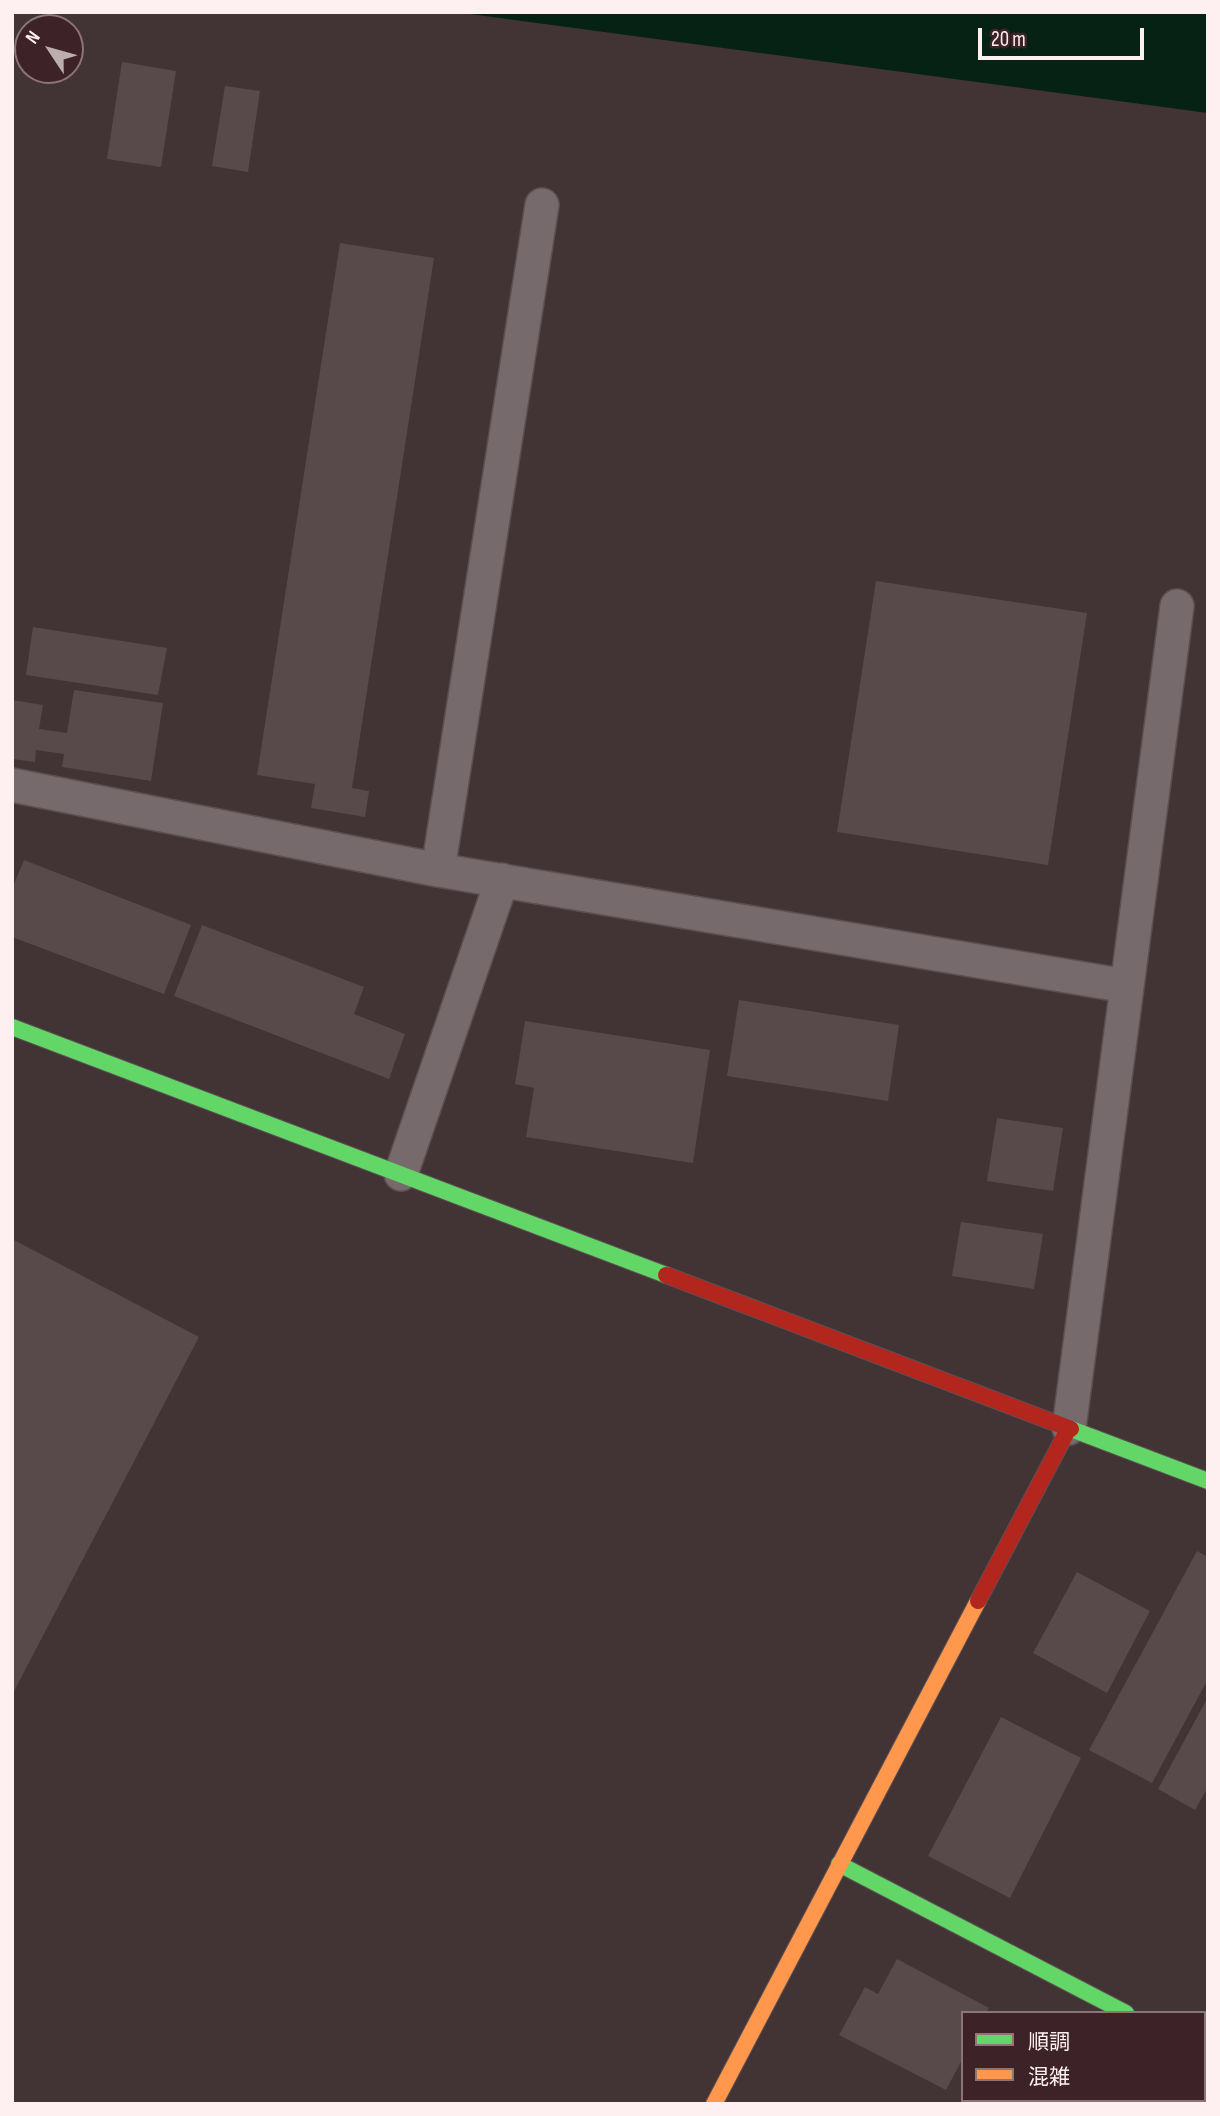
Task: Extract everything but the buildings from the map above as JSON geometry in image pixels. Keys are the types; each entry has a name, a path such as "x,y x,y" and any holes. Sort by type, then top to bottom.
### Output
{"street":[{"path":"12,1027 1208,1482"},
{"path":"714,2104 1069,1428"},
{"path":"839,1864 1122,2011"}],"lane":[{"path":"438,870 542,205"},
{"path":"1069,1428 1177,606"},
{"path":"12,785 438,870 1126,986"},
{"path":"401,1174 502,880"}],"shaded area":[{"path":"455,12 1208,12 1208,113"}],"traffic: fast":[{"path":"12,1027 666,1275"},
{"path":"1071,1429 1208,1481"},
{"path":"839,1864 1122,2011"}],"traffic: slow":[{"path":"714,2104 978,1601"}],"traffic: jam":[{"path":"666,1275 1071,1429"},
{"path":"978,1601 1069,1428"}]}
